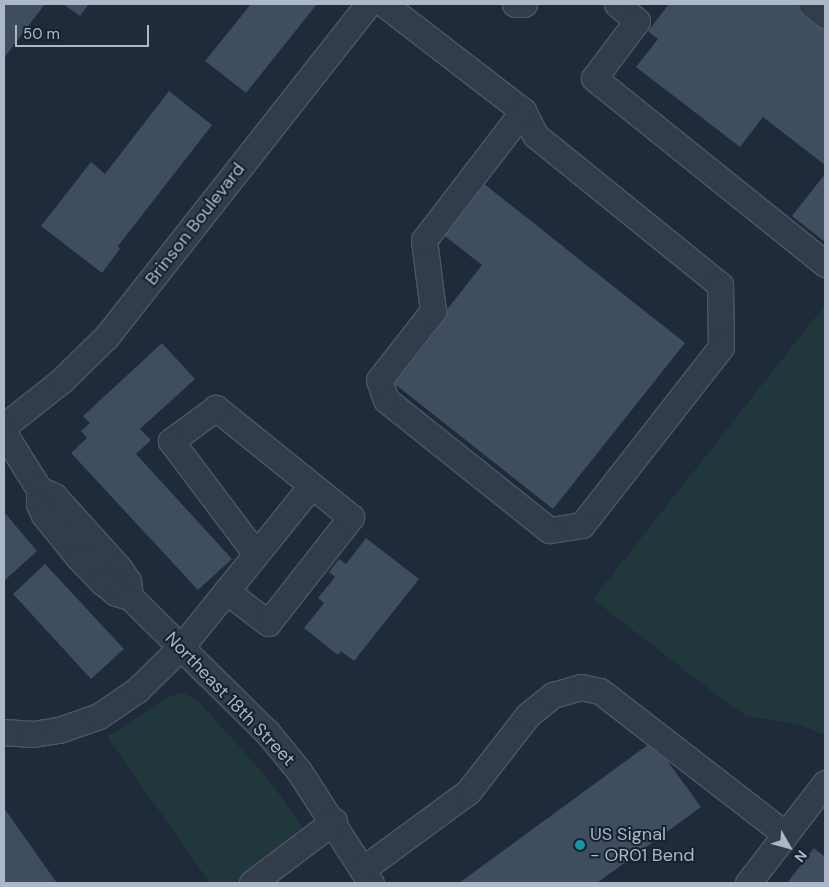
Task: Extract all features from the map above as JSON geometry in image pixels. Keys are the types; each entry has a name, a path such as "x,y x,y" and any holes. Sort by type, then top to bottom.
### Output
{"street":[{"name":"Brinson Boulevard","path":"4,426 61,382 107,336 368,4"},
{"path":"384,4 523,111 535,135 720,284 721,347 582,525 549,530 386,400 379,380 433,311 424,240 523,111"},
{"path":"515,4 524,4"},
{"path":"617,4 637,21 594,78 825,264"},
{"path":"811,4 825,16"},
{"path":"226,591 268,623 351,516 216,408 171,441 256,554"},
{"name":"Northeast 18th Street","path":"4,433 39,489 39,504 44,514 78,557 116,593 130,596 267,732 299,771 334,821 367,876"},
{"path":"4,732 33,734 59,730 99,716 137,690 182,646 312,486"},
{"path":"367,876 468,792 534,710 553,696 581,687 600,690 788,830"},
{"path":"748,883 825,783"},
{"path":"788,830 806,821 825,800"},
{"path":"252,883 334,821"}],"green space":[{"path":"825,305 825,735 796,724 747,716 732,707 593,599"},
{"path":"183,693 195,698 231,737 272,784 307,834 244,883 210,883 107,737 169,697"}],"building":[{"path":"4,4 45,4 4,58"},
{"path":"63,4 89,4 80,16"},
{"path":"251,4 317,4 246,93 205,61"},
{"path":"669,4 806,4 825,19 825,165 763,117 740,147 636,67 658,39 648,31"},
{"path":"169,91 212,125 118,246 120,249 102,273 41,226 91,162 105,174"},
{"path":"825,174 825,242 792,216"},
{"path":"483,183 685,343 553,509 391,381 482,265 442,234"},
{"path":"162,343 195,379 140,429 151,440 136,454 232,559 198,590 71,453 87,438 81,431 90,423 83,416"},
{"path":"4,512 37,551 4,581"},
{"path":"366,538 419,579 354,661 341,651 338,655 304,628 324,603 318,598 335,577 329,572 339,559 346,564"},
{"path":"45,564 124,649 91,679 13,594"},
{"name":"US Signal - OR01 Bend","path":"653,741 701,807 597,883 459,883"},
{"path":"4,808 57,883 4,883"},
{"path":"814,848 825,857 825,883 787,883"}],"place":[{"name":"US Signal - OR01 Bend","path":"580,845"}]}
